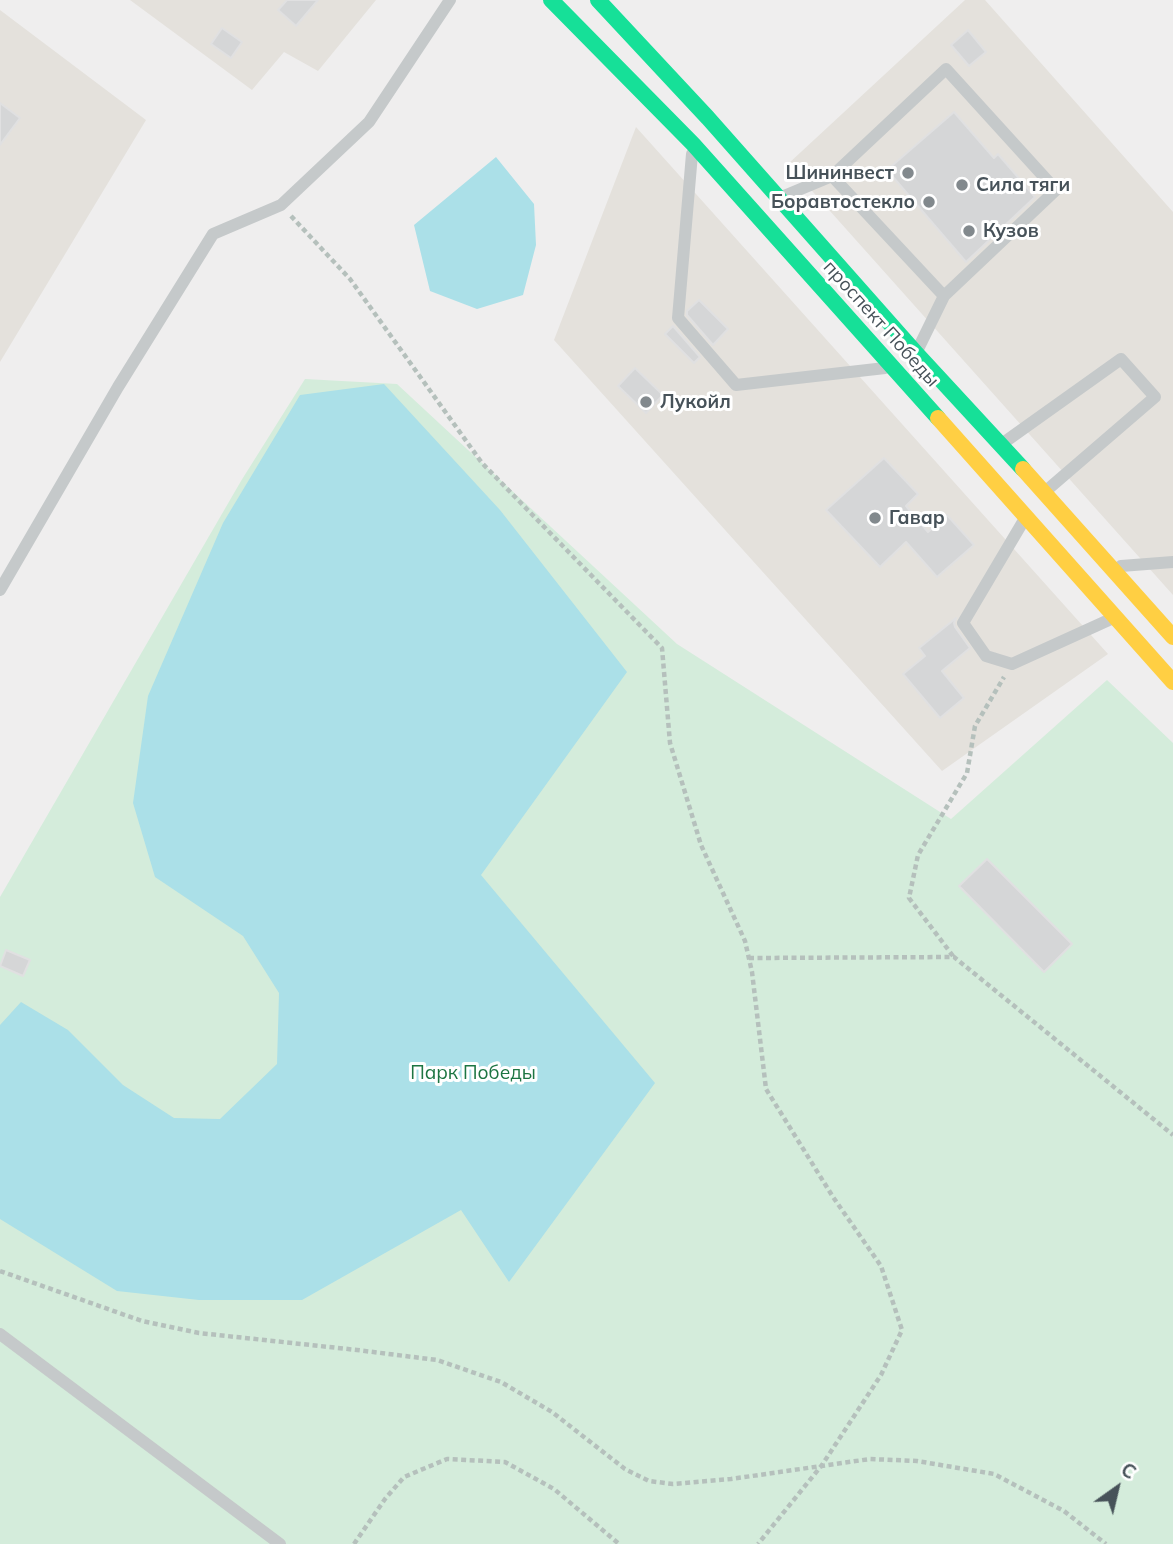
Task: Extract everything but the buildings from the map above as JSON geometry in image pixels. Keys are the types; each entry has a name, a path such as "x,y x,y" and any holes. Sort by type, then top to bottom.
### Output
{"main road":[{"name":"проспект Победы","path":"551,0 693,144 1173,682"},
{"name":"проспект Победы","path":"598,0 1173,637"}],"lane":[{"path":"0,590 118,387 213,234 281,205 369,122 450,0"},
{"path":"778,198 832,176 946,69 1056,190 944,296 916,353"},
{"path":"693,144 678,318 736,384 891,367"},
{"path":"832,176 944,296"},
{"path":"1001,444 1121,359 1155,397 1044,493"},
{"path":"1026,517 963,623 986,656 1012,664 1114,617"},
{"path":"1111,567 1173,562"},
{"path":"0,1334 280,1544"}],"path":[{"path":"281,205 350,279 482,463 662,648 670,743 701,845 745,941 752,972 766,1089 833,1196 881,1266 902,1330 881,1375 822,1465 758,1544"},
{"path":"1012,664 975,726 967,773 918,855 909,898 954,957 1173,1135"},
{"path":"749,958 954,957"},
{"path":"0,1271 142,1321 199,1333 437,1360 501,1382 552,1412 625,1469 649,1481 673,1484 731,1479 870,1459 918,1461 995,1474 1065,1511 1106,1544"},
{"path":"354,1544 404,1477 447,1460 505,1462 554,1489 619,1544"}],"shaded area":[{"path":"130,0 376,0 318,71 284,52 252,90"},
{"path":"965,0 985,0 1173,212 1173,595 788,164"},
{"path":"0,10 146,120 0,362"},
{"path":"636,127 1108,654 942,771 554,340"}],"green space":[{"name":"Парк Победы","path":"305,379 397,384 677,644 951,819 1107,680 1173,743 1173,1544 0,1544 0,897 241,481"}],"water":[{"path":"496,157 534,204 536,245 523,295 477,309 430,291 414,225"},
{"path":"384,384 500,510 627,672 481,875 655,1083 509,1282 461,1210 302,1300 199,1300 117,1291 0,1219 0,1025 21,1002 68,1030 123,1085 174,1118 220,1119 277,1064 279,993 243,936 155,877 133,803 148,696 223,523 300,395"}],"traffic: fast":[{"path":"551,0 693,144 938,418"},
{"path":"598,0 708,118 916,353 1023,469"}],"traffic: slow":[{"path":"938,418 1173,682"},
{"path":"1023,469 1173,637"}],"place":[{"name":"Шининвест","path":"908,173"},
{"name":"Сила тяги","path":"962,185"},
{"name":"Боравтостекло","path":"929,202"},
{"name":"Кузов","path":"969,231"},
{"name":"Лукойл","path":"646,402"},
{"name":"Гавар","path":"875,518"}]}
